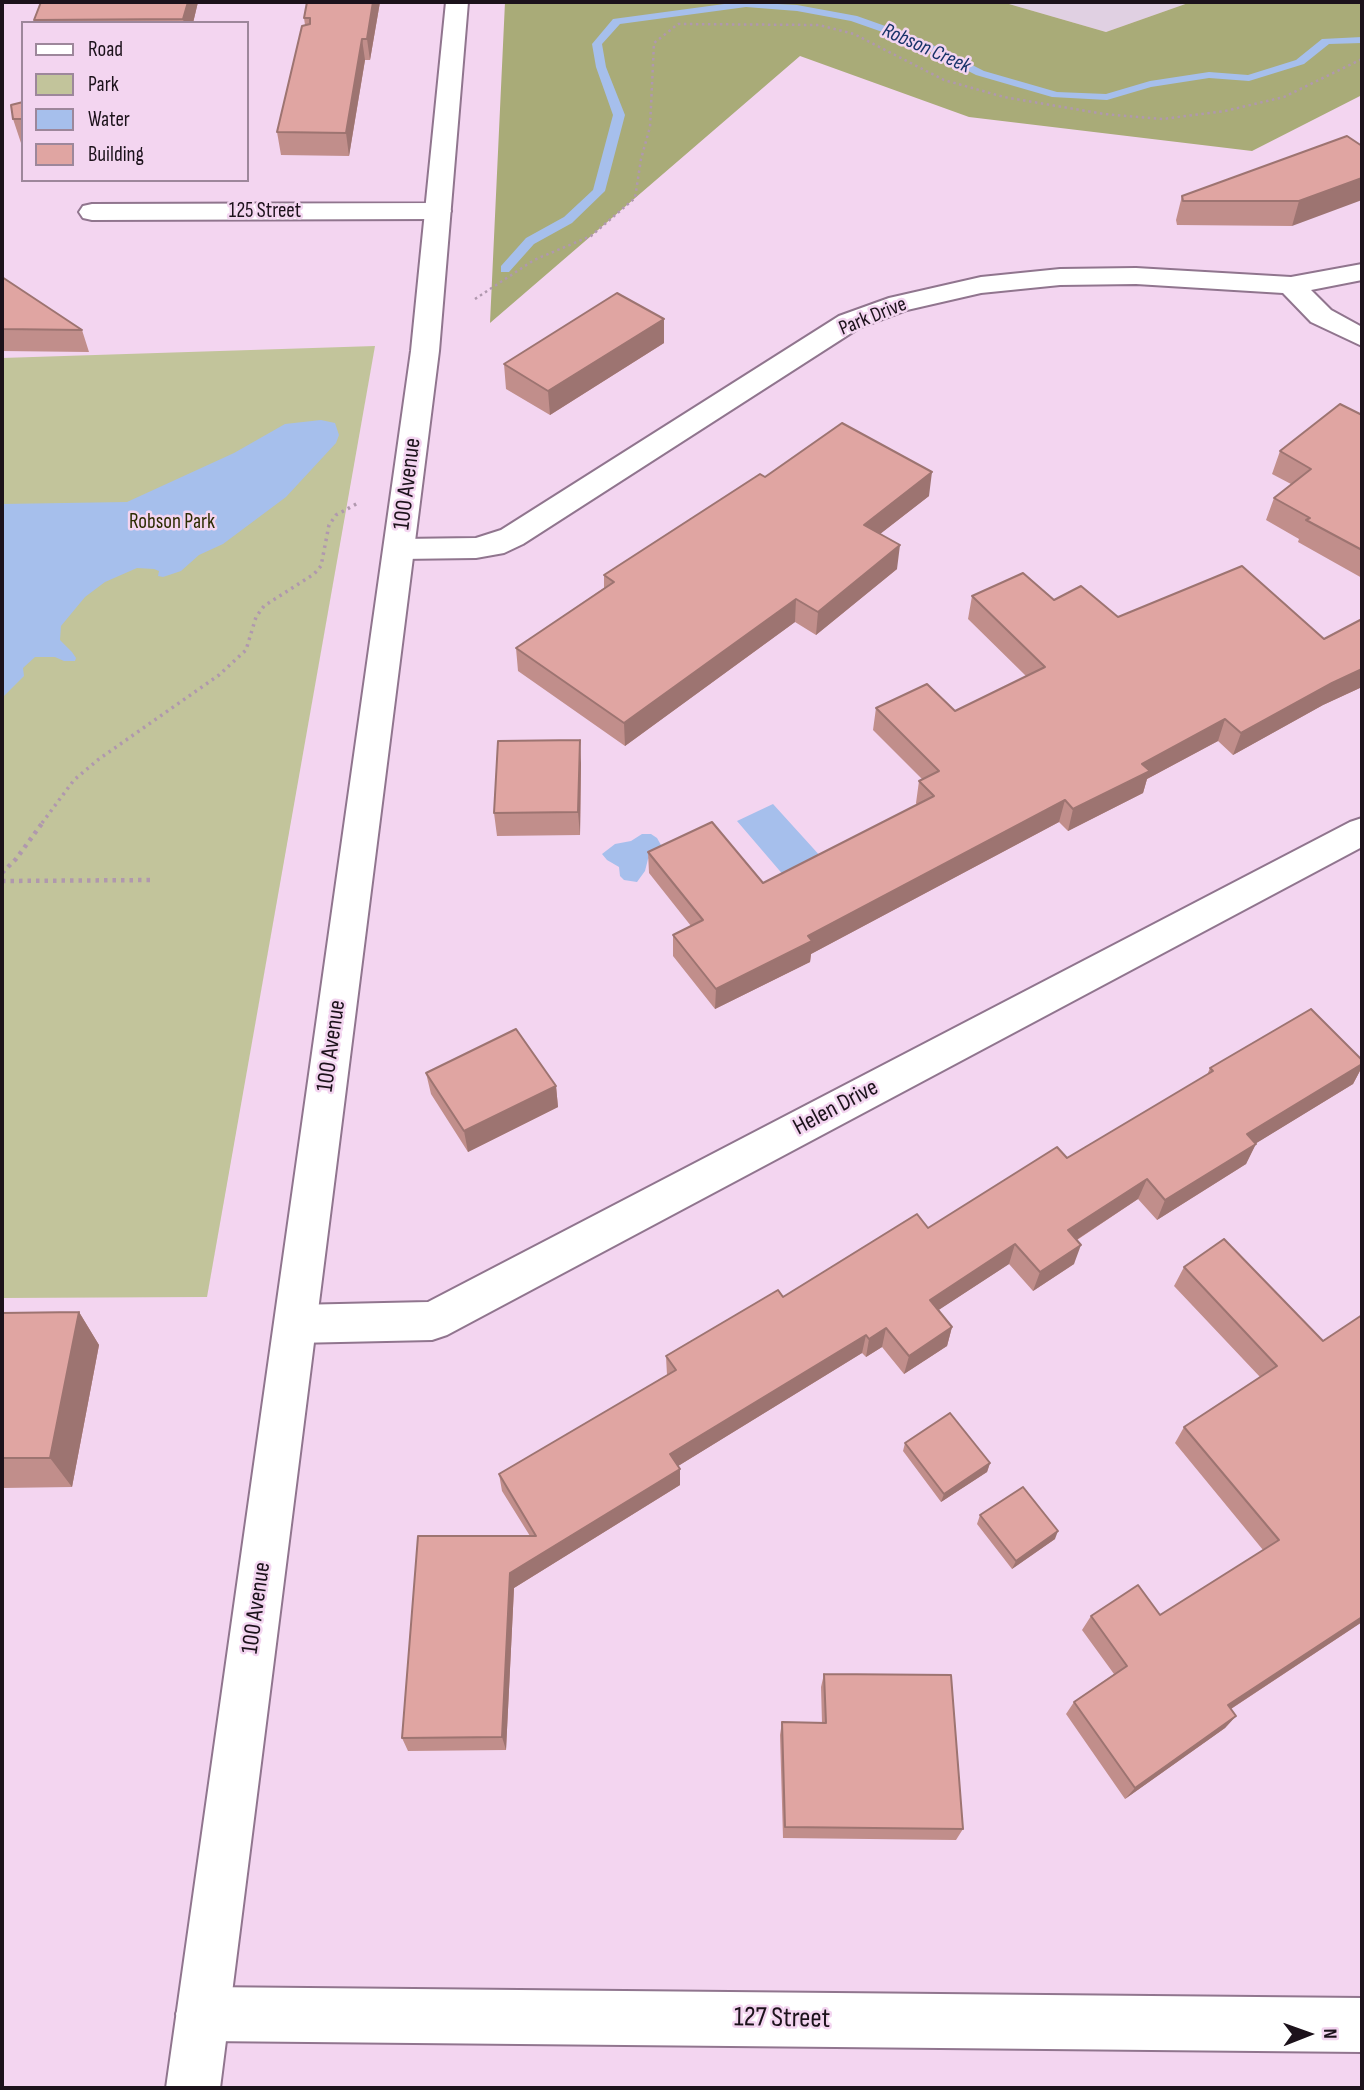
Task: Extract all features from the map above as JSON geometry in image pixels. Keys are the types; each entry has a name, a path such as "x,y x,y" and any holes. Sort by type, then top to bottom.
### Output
{"street":[{"name":"100 Avenue","path":"193,2088 400,549 425,351 457,2"},
{"name":"125 Street","path":"92,212 438,211"},
{"name":"Park Drive","path":"400,549 476,548 493,546 512,537 849,322 899,304 981,285 1060,277 1149,277 1291,285 1362,272"},
{"path":"1291,285 1321,316 1362,338"},
{"name":"Helen Drive","path":"295,1324 432,1321 1362,831"},
{"name":"127 Street","path":"202,2014 1362,2025"}],"path":[{"path":"471,302 534,260 591,236 635,198 640,159 650,127 653,43 678,24 819,24 854,34 944,80 1004,97 1104,114 1163,119 1225,111 1284,97 1362,59"},
{"path":"2,873 23,852 74,780 99,759 234,663 246,650 256,617 264,606 314,574 321,566 325,537 336,515 353,504 368,499"},
{"path":"2,881 155,880"}],"shaded area":[{"path":"1002,2 1191,2 1106,32"}],"green space":[{"path":"505,2 1002,2 1106,32 1191,2 1362,2 1362,95 1252,151 969,117 800,56 490,323"},
{"name":"Robson Park","path":"375,346 207,1297 2,1298 2,358"}],"water":[{"path":"321,420 335,423 339,435 336,443 286,497 223,544 199,555 181,571 163,577 158,576 159,571 154,569 137,568 105,582 85,597 61,626 60,640 72,652 75,661 35,657 23,668 24,676 2,698 2,504 127,502 234,453 285,424"},
{"path":"773,804 822,858 785,877 737,821"},
{"path":"642,834 651,834 661,845 658,852 648,859 645,871 637,882 624,880 620,876 619,867 602,854 615,844 631,841"}],"building":[{"path":"41,2 188,2 183,19 34,20"},
{"path":"307,2 373,2 367,39 362,39 346,133 277,132 302,26 310,24 310,18 304,18"},
{"path":"21,102 21,119 13,119 11,105"},
{"path":"1347,136 1362,146 1362,178 1299,201 1183,201 1182,196"},
{"path":"2,277 82,330 2,329"},
{"path":"617,293 664,319 548,391 504,364"},
{"path":"1340,404 1362,415 1362,550 1306,520 1310,518 1274,498 1311,469 1280,451"},
{"path":"842,423 932,472 864,525 900,545 818,612 796,599 624,723 516,648 614,582 604,575 760,474 765,477"},
{"path":"1242,566 1324,639 1362,619 1362,669 1241,733 1225,719 1142,764 1150,771 1073,809 1065,800 808,936 812,941 716,989 673,935 703,920 648,852 712,822 763,883 934,796 919,781 939,771 876,708 927,684 955,711 1045,667 972,596 1023,573 1054,600 1081,586 1118,617"},
{"path":"580,740 578,812 494,813 498,741"},
{"path":"1311,1009 1362,1060 1362,1064 1247,1134 1256,1144 1165,1200 1147,1179 1068,1230 1081,1245 1040,1272 1015,1244 930,1300 952,1327 909,1356 886,1328 869,1339 866,1335 670,1454 680,1469 510,1573 502,1737 402,1738 418,1536 536,1536 499,1474 676,1370 666,1356 778,1290 783,1297 917,1214 928,1228 1057,1147 1067,1158 1213,1071 1210,1068"},
{"path":"516,1029 556,1086 464,1131 426,1073"},
{"path":"1224,1239 1323,1341 1362,1315 1362,1617 1228,1705 1236,1716 1135,1788 1074,1702 1127,1666 1091,1616 1138,1585 1160,1615 1279,1540 1184,1427 1277,1366 1184,1267"},
{"path":"79,1312 50,1458 2,1458 2,1313"},
{"path":"950,1413 990,1463 944,1494 905,1443"},
{"path":"1023,1487 1058,1531 1016,1561 980,1515"},
{"path":"824,1674 951,1675 963,1829 785,1827 782,1722 826,1723"}],"waterway":[{"name":"Robson Creek","path":"505,269 530,241 568,220 599,191 619,115 601,67 597,44 617,21 746,4 797,8 853,18 915,40 980,73 1056,95 1107,97 1150,84 1209,75 1249,78 1300,62 1326,41 1362,40"}]}
